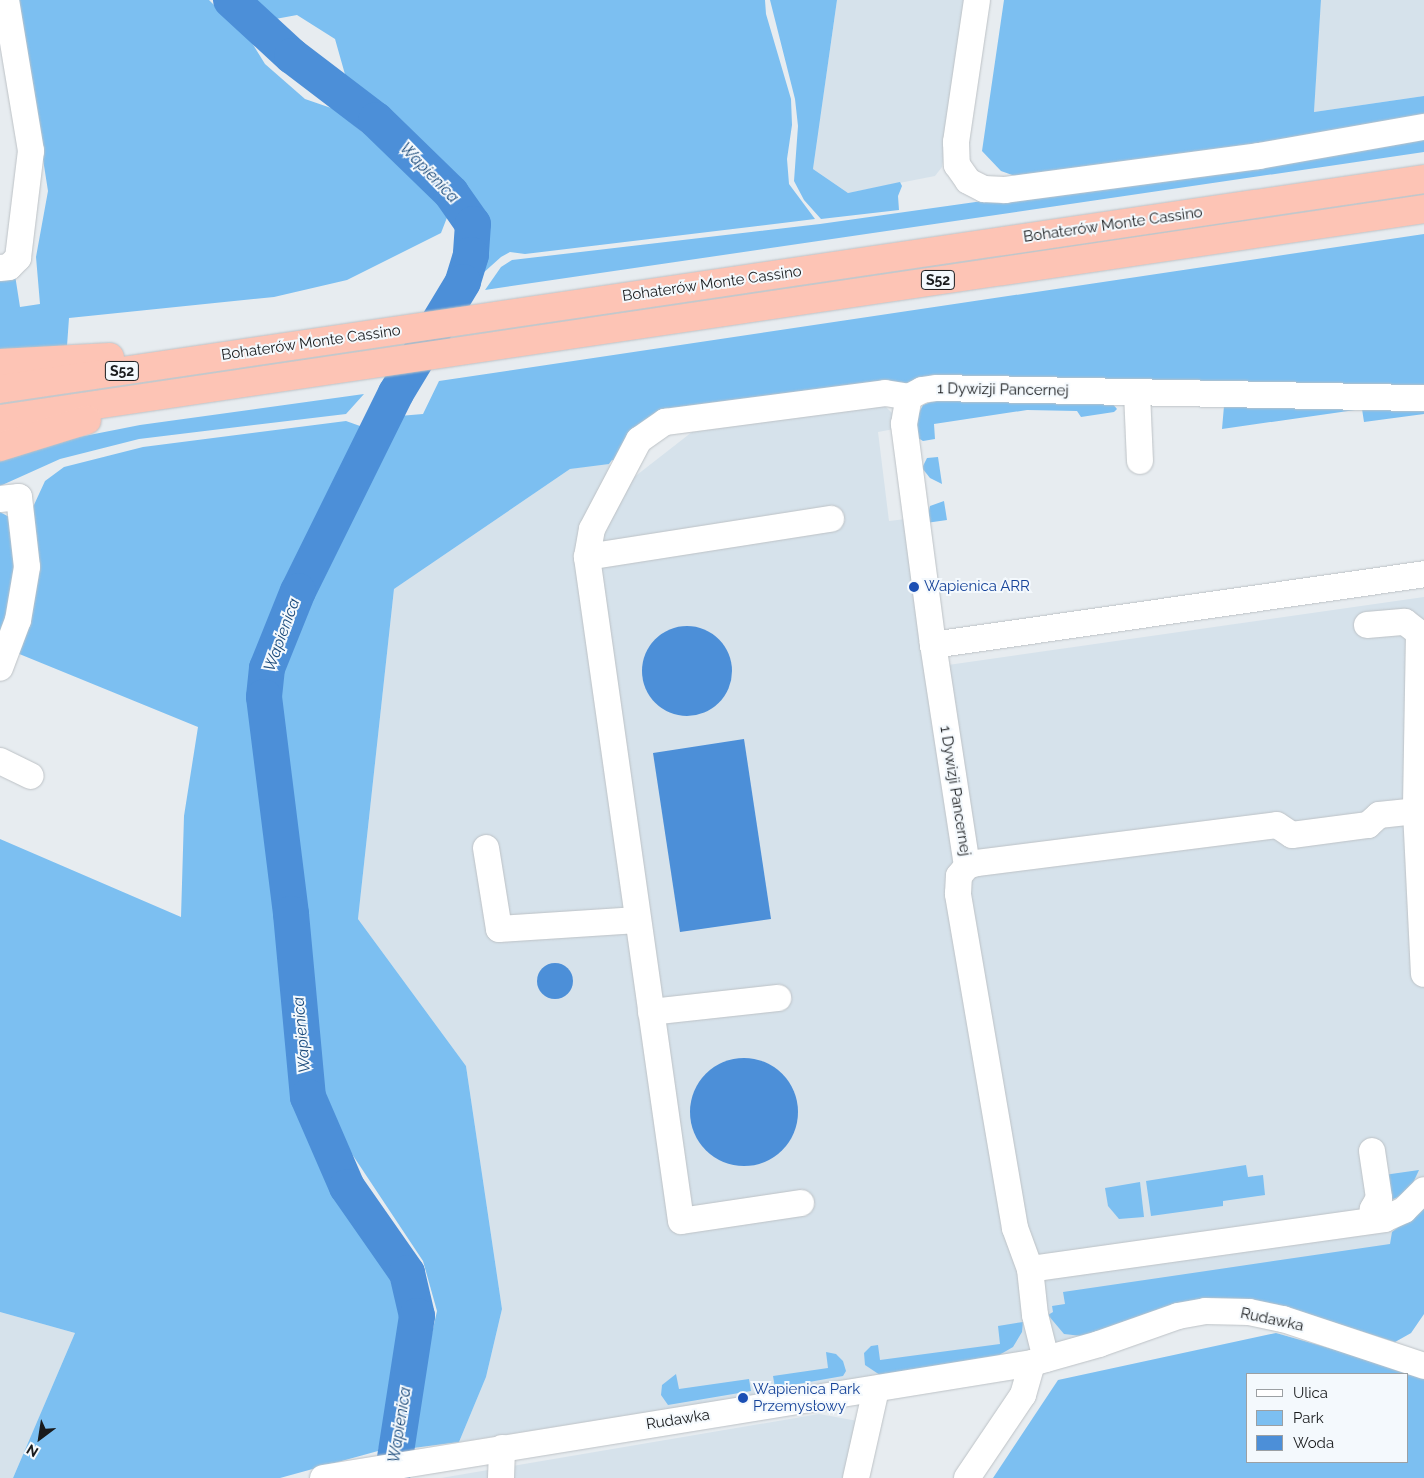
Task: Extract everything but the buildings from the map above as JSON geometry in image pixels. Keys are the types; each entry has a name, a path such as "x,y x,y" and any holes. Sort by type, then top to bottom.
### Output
{"highway":[{"name":"Bohaterów Monte Cassino","path":"0,389 1424,179"},
{"name":"Bohaterów Monte Cassino","path":"0,419 1424,209"},
{"path":"0,363 244,352"},
{"path":"0,447 186,391"}],"street":[{"path":"0,268 9,268 18,258 31,151 6,0"},
{"path":"977,0 956,142 957,165 968,181 984,189 1004,190 1259,156 1424,127"},
{"name":"1 Dywizji Pancernej","path":"967,866 933,645 904,424 909,397 922,390 938,388 1424,398"},
{"path":"800,1203 681,1221 586,557 592,529 640,440 665,422 885,393 909,397"},
{"path":"1137,393 1140,461"},
{"path":"0,668 26,590 26,544 9,498"},
{"path":"586,557 831,519"},
{"path":"933,645 1424,574"},
{"path":"1367,625 1404,622 1419,633 1416,811 1424,974"},
{"path":"0,761 31,776"},
{"path":"967,1478 1023,1395 1039,1361 1030,1270 1015,1228 958,894 960,876 967,866 1278,825 1292,836 1368,825 1379,815 1416,811"},
{"path":"486,848 499,930 638,920"},
{"path":"651,1012 778,998"},
{"path":"1372,1150 1379,1198 1373,1209 1375,1220"},
{"path":"1030,1270 1375,1220 1404,1210 1424,1190"},
{"name":"Rudawka","path":"332,1476 1039,1361 1178,1316 1205,1311 1249,1312 1283,1319 1422,1358"},
{"path":"856,1478 876,1389"},
{"path":"501,1478 502,1448"}],"shaded area":[{"path":"837,0 969,0 942,167 935,176 848,193 813,169"},
{"path":"1321,0 1424,0 1424,96 1314,112"},
{"path":"883,404 892,413 894,429 878,432 889,521 906,519 927,668 1424,597 1424,1314 1411,1333 1395,1342 1275,1304 994,1358 459,1442 486,1377 502,1309 466,1066 358,919 394,589 570,469 607,463 633,478 692,432"},
{"path":"0,1312 75,1333 13,1478 0,1478"},
{"path":"819,1414 880,1425 866,1478 441,1478"}],"green space":[{"path":"18,0 209,0 252,43 265,64 305,99 334,109 403,165 448,215 441,233 347,280 274,297 69,318 67,346 0,353 0,278 15,275 20,307 40,304 36,257 48,191"},
{"path":"245,0 765,0 766,14 791,99 792,125 787,159 789,184 815,219 525,254 510,252 501,257 472,283 483,240 477,213 450,181 348,85 335,39 297,15 270,20"},
{"path":"770,0 837,0 813,169 848,193 900,182 902,186 898,196 899,210 821,219 804,200 794,181 798,126 795,99"},
{"path":"1004,0 1321,0 1314,112 1424,96 1424,120 1421,124 1015,176 1001,171 982,151"},
{"path":"1424,133 1424,152 485,290 501,267 512,260 820,224 1259,162"},
{"path":"1424,234 1424,390 915,382 684,412 617,462 612,460 609,464 570,469 394,589 358,919 466,1066 502,1309 486,1377 459,1442 406,1449 437,1311 423,1261 346,1145 324,1090 306,909 276,702 285,656 301,614 399,416 423,414 439,381"},
{"path":"364,394 346,414 139,439 60,459 0,486 0,460 69,439 140,425"},
{"path":"936,400 1111,402 1117,409 1114,412 1081,417 1077,411 1027,410 934,424 935,439 923,441 918,438 913,424 923,405"},
{"path":"1224,406 1424,408 1424,414 1364,422 1362,409 1222,429"},
{"path":"346,421 360,426 359,440 255,653 252,700 291,1085 304,1131 331,1182 385,1264 400,1309 400,1363 378,1451 280,1478 13,1478 75,1333 0,1312 0,839 181,917 184,816 198,727 12,651 33,507 45,481 64,467 143,447"},
{"path":"938,457 942,484 930,478 922,468 927,458"},
{"path":"944,501 947,520 926,523 930,506"},
{"path":"0,512 11,518 20,559 0,652"},
{"path":"1246,1165 1248,1177 1263,1175 1265,1195 1223,1201 1223,1206 1151,1216 1146,1181"},
{"path":"1419,1170 1413,1183 1400,1196 1387,1202 1384,1175"},
{"path":"1140,1182 1144,1217 1119,1219 1108,1206 1105,1188"},
{"path":"1424,1207 1424,1314 1411,1333 1395,1342 1275,1304 1091,1337 1064,1334 1048,1315 1053,1312 1052,1306 1065,1304 1063,1292 1390,1244 1392,1232"},
{"path":"1023,1322 1022,1332 1013,1347 994,1358 880,1375 865,1365 864,1353 871,1346 878,1345 880,1360 1000,1344 998,1326"},
{"path":"1276,1333 1424,1375 1424,1478 993,1478 1058,1380"},
{"path":"826,1352 836,1354 843,1361 846,1371 843,1376 775,1388 773,1376 828,1368"},
{"path":"676,1374 679,1389 749,1379 751,1391 668,1405 661,1395 662,1385"}],"water":[{"path":"678,626 696,626 712,633 725,646 732,662 732,680 725,696 712,709 696,716 678,716 662,709 649,696 642,680 642,662 649,646 662,633"},
{"path":"744,739 771,919 680,932 653,753"},
{"path":"555,963 562,964 568,968 572,974 572,988 568,994 562,998 555,999 548,998 542,994 538,988 537,981 538,974 542,968 548,964"},
{"path":"744,1058 765,1062 782,1074 794,1091 798,1112 794,1133 782,1150 765,1162 744,1166 723,1162 706,1150 694,1133 690,1112 694,1091 706,1074 723,1062"}],"waterway":[{"name":"Wapienica","path":"231,0 292,56 376,120 451,193 473,224 471,255 463,282 396,393 298,591 267,668 264,697 291,914 308,1097 347,1187 407,1273 417,1316 392,1478"}],"place":[{"name":"Wapienica ARR","path":"914,587"},
{"name":"Wapienica Park Przemysłowy","path":"743,1398"}]}
